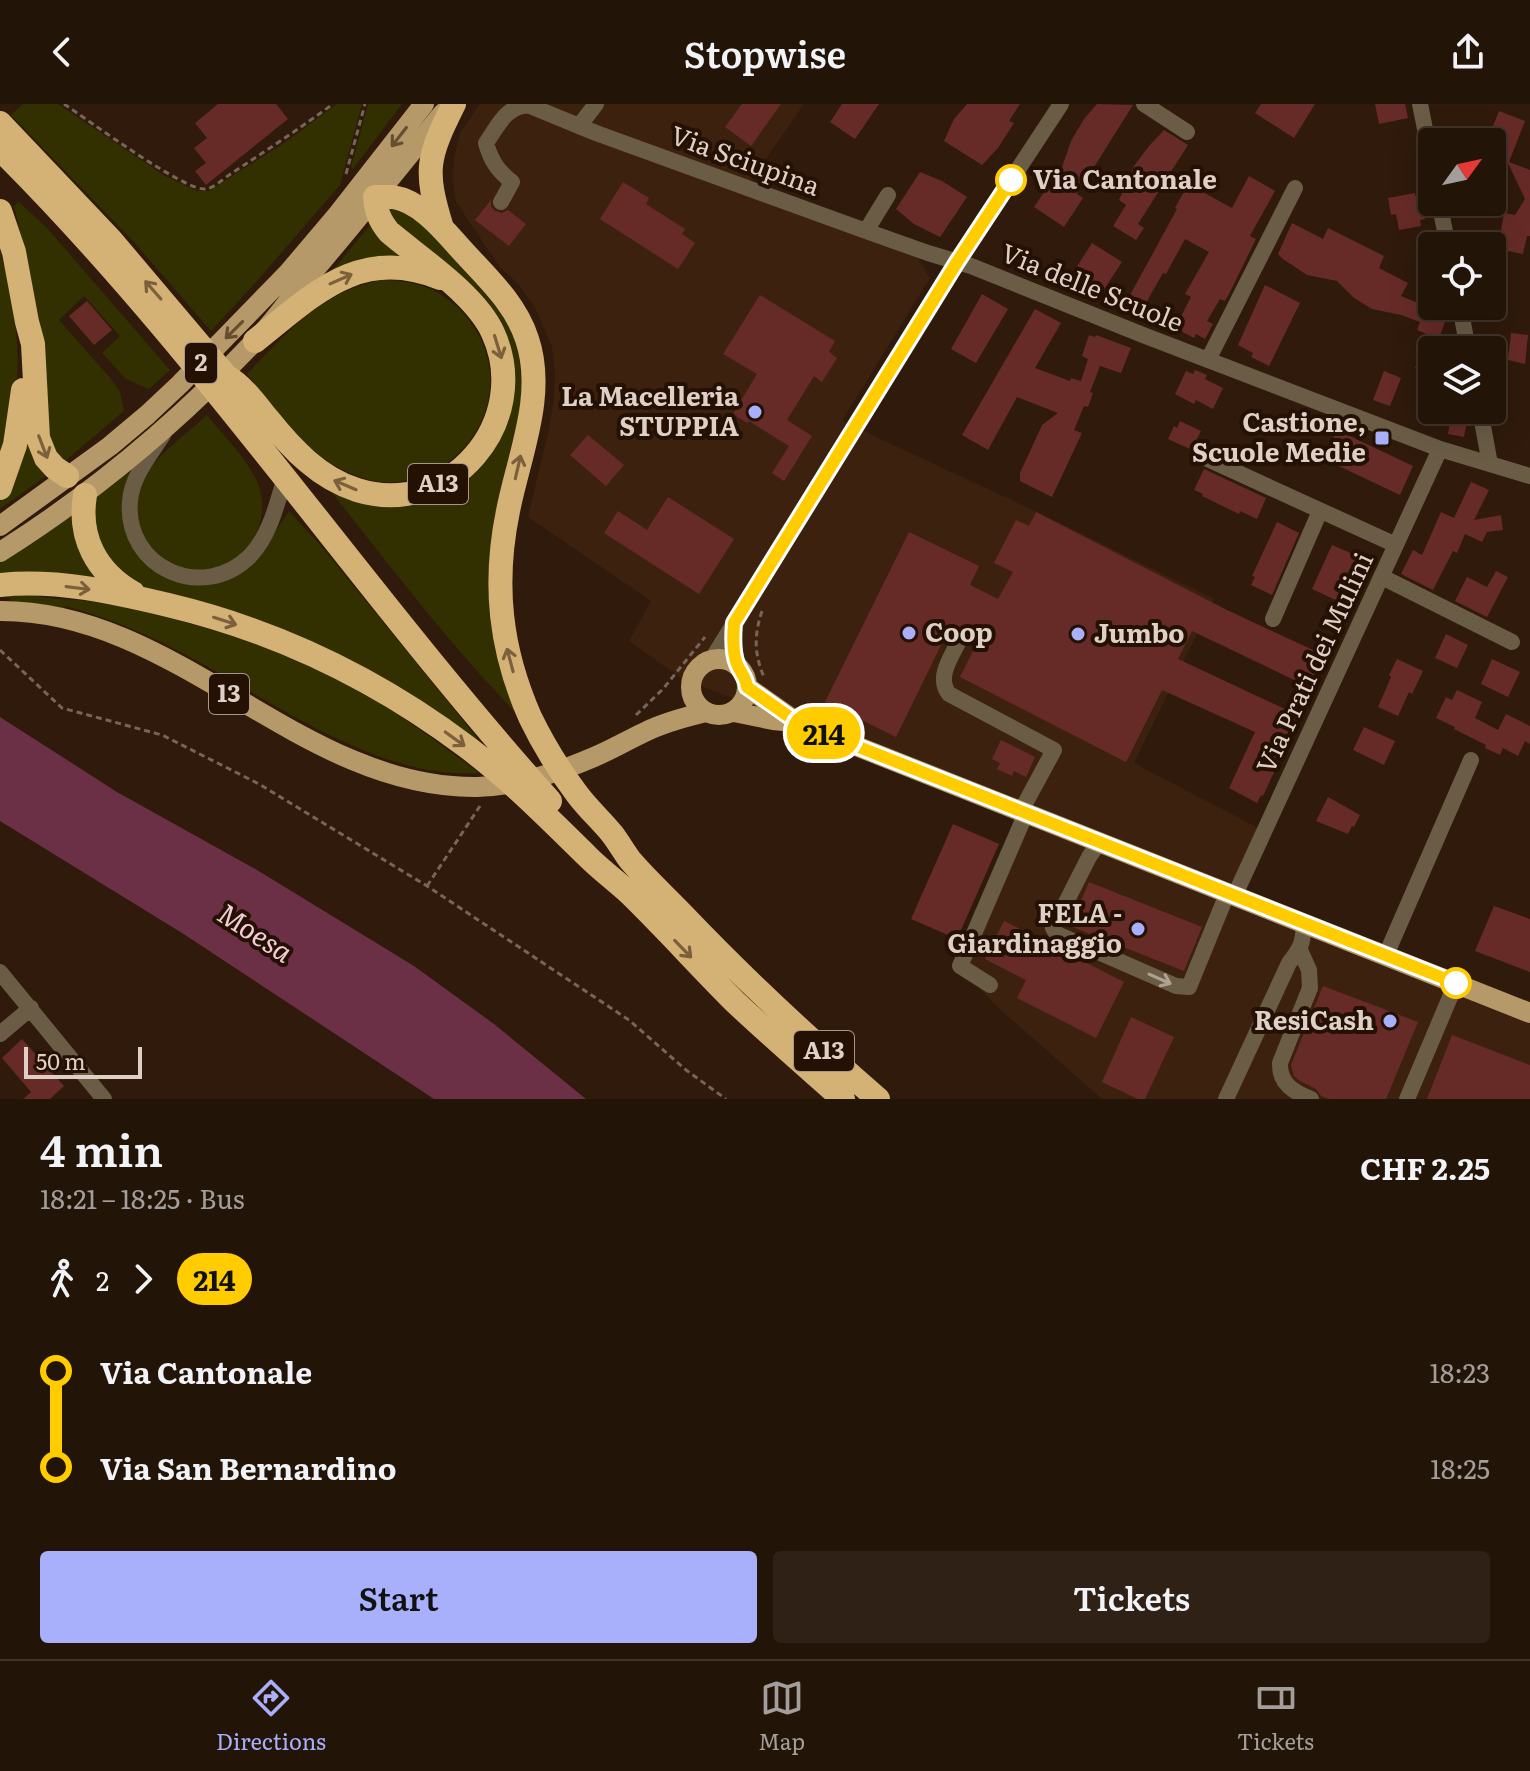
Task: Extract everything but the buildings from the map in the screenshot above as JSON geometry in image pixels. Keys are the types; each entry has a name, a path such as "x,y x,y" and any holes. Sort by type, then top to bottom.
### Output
{"highway":[{"name":"A13","path":"442,228 431,189 430,168 433,148 452,104"},
{"name":"A13","path":"0,123 12,152 67,219 231,389 307,462 330,478 358,490 385,495 410,493 436,485 461,470 480,450 495,424 503,394 503,365 493,332 477,308 389,232 378,215 375,197 394,197 411,204 442,228 507,300 522,325 533,365 533,396 504,532 499,591 512,669 530,716 518,767"},
{"path":"0,211 18,271 33,344 38,438 46,458 55,468 87,482"},
{"name":"A13","path":"255,341 319,291 353,274 380,268 406,269 437,277 453,285"},
{"path":"0,488 11,460 21,413 27,322"},
{"name":"A13","path":"231,389 402,602 518,767 575,819 628,893 736,1002 843,1099"},
{"name":"A13","path":"231,389 285,477 518,767 575,819 630,860 720,953 878,1099"},
{"name":"A13","path":"87,482 84,526 91,551 122,586 150,600"},
{"name":"A13","path":"3,585 54,585 112,592 194,611 252,630 343,669 422,716 518,767"}],"main road":[{"name":"2","path":"0,526 87,482 110,446 147,415 288,273 424,104"},
{"name":"2","path":"0,552 87,482 168,427 255,341 452,104"},
{"name":"A13","path":"373,169 375,197"},
{"path":"338,214 375,197"},
{"name":"13","path":"0,611 68,620 124,639 177,664 301,734 372,766 439,784 465,786 518,767 518,782 556,772 595,757 691,691"},
{"path":"712,659 725,659 737,665 745,675 747,687 741,705 734,712 715,716 699,707 691,691 693,675 698,668 712,659"},
{"path":"747,687 798,723 1530,1013"},
{"name":"13","path":"639,725 706,712"},
{"path":"734,712 798,723"}],"street":[{"path":"579,126 596,104"},
{"path":"712,659 957,262 1061,104"},
{"path":"1144,104 1187,132"},
{"path":"1420,104 1425,128"},
{"name":"Via Sciupina","path":"501,202 512,182 499,172 490,159 486,143 509,111 528,105 957,262"},
{"name":"Via delle Scuole","path":"1208,360 1295,188"},
{"path":"866,231 888,195"},
{"name":"Via delle Scuole","path":"957,262 1440,449 1530,476"},
{"path":"1483,424 1490,464"},
{"path":"168,427 137,475 129,514 137,541 145,553 168,571 192,578 205,577 218,575 240,564 257,548 264,535 285,477"},
{"name":"Via Prati dei Mulini","path":"1100,841 1053,928 1057,934 1176,986 1189,987 1440,449"},
{"path":"1201,456 1396,545"},
{"path":"1273,619 1320,511"},
{"path":"1382,577 1512,642"},
{"path":"734,623 737,665"},
{"path":"959,641 944,676 943,684 949,694 1054,750 1023,812 960,966 990,985"},
{"path":"1386,955 1471,760"},
{"path":"1226,1099 1289,963 1300,950 1304,924"},
{"path":"1300,950 1309,970 1310,988 1280,1063 1280,1070 1289,1087 1311,1099"},
{"path":"0,972 104,1099"},
{"path":"1407,1099 1456,983"},
{"path":"0,1034 31,1008"}],"path":[{"path":"64,104 168,174 202,189 248,163 333,104"},
{"path":"343,186 365,104"},
{"path":"767,599 758,622 755,642 759,663 770,687"},
{"path":"639,725 663,689 709,632"},
{"path":"0,650 62,708 162,735 259,784 427,886 629,1020 686,1070 726,1099"},
{"path":"427,886 518,767"}],"shaded area":[{"path":"23,104 58,104 165,176 197,191 209,191 287,141 337,104 362,104 340,185 211,331 133,241 11,115"},
{"path":"368,104 402,104 353,169 351,167"},
{"path":"480,104 804,104 747,186 917,257 930,278 842,421 1214,599 1134,763 1264,831 1234,896 1530,1014 1530,1099 1102,1099 994,1004 960,966 1026,813 681,678 629,641 651,601 528,517 549,428 555,372 552,347 535,308 519,285 499,266 456,202 454,158 460,133"},
{"path":"19,202 47,228 170,370 149,389 126,379 102,353 120,336 84,296 59,320 112,380 120,392 124,411 65,461 51,454 30,273 14,206"},
{"path":"387,204 413,213 500,307 518,342 523,396 507,474 516,708 513,710 442,630 330,490 351,496 472,470 507,351 396,230"},
{"path":"371,224 411,261 332,271"},
{"path":"0,251 14,315 18,364 14,401 0,466"},
{"path":"383,280 420,285 454,304 475,329 486,354 490,380 487,405 478,428 463,448 444,465 421,476 394,482 358,477 314,452 247,374 292,328 324,303 362,285"},
{"path":"207,415 254,475 262,500 262,516 249,545 239,556 210,570 194,571 174,565 149,546 139,526 138,498 145,475 169,448"},
{"path":"27,424 46,476 0,509 0,502 8,489"},
{"path":"129,472 127,531 186,583 264,549 289,511 491,755 444,720 148,589 118,572 95,538 93,500"},
{"path":"75,513 106,583 0,577 0,563"},
{"path":"22,591 139,610 255,644 321,671 378,702 479,773 443,772 406,765 368,752 331,736 148,636 65,606 64,609 11,601 6,593"}],"water":[{"name":"Moesa","path":"0,717 117,792 257,870 414,966 494,1024 586,1099 434,1099 182,933 0,821"}],"bus line":[{"name":"214","path":"1011,180 734,623 737,665 745,675 747,687 798,723 1456,983"}],"place":[{"name":"Via Cantonale","path":"1011,180"},
{"name":"La Macelleria STUPPIA","path":"755,412"},
{"name":"Castione, Scuole Medie","path":"1382,438"},
{"name":"Coop","path":"909,633"},
{"name":"Jumbo","path":"1078,634"},
{"name":"FELA - Giardinaggio","path":"1138,929"},
{"name":"ResiCash","path":"1390,1021"}]}
